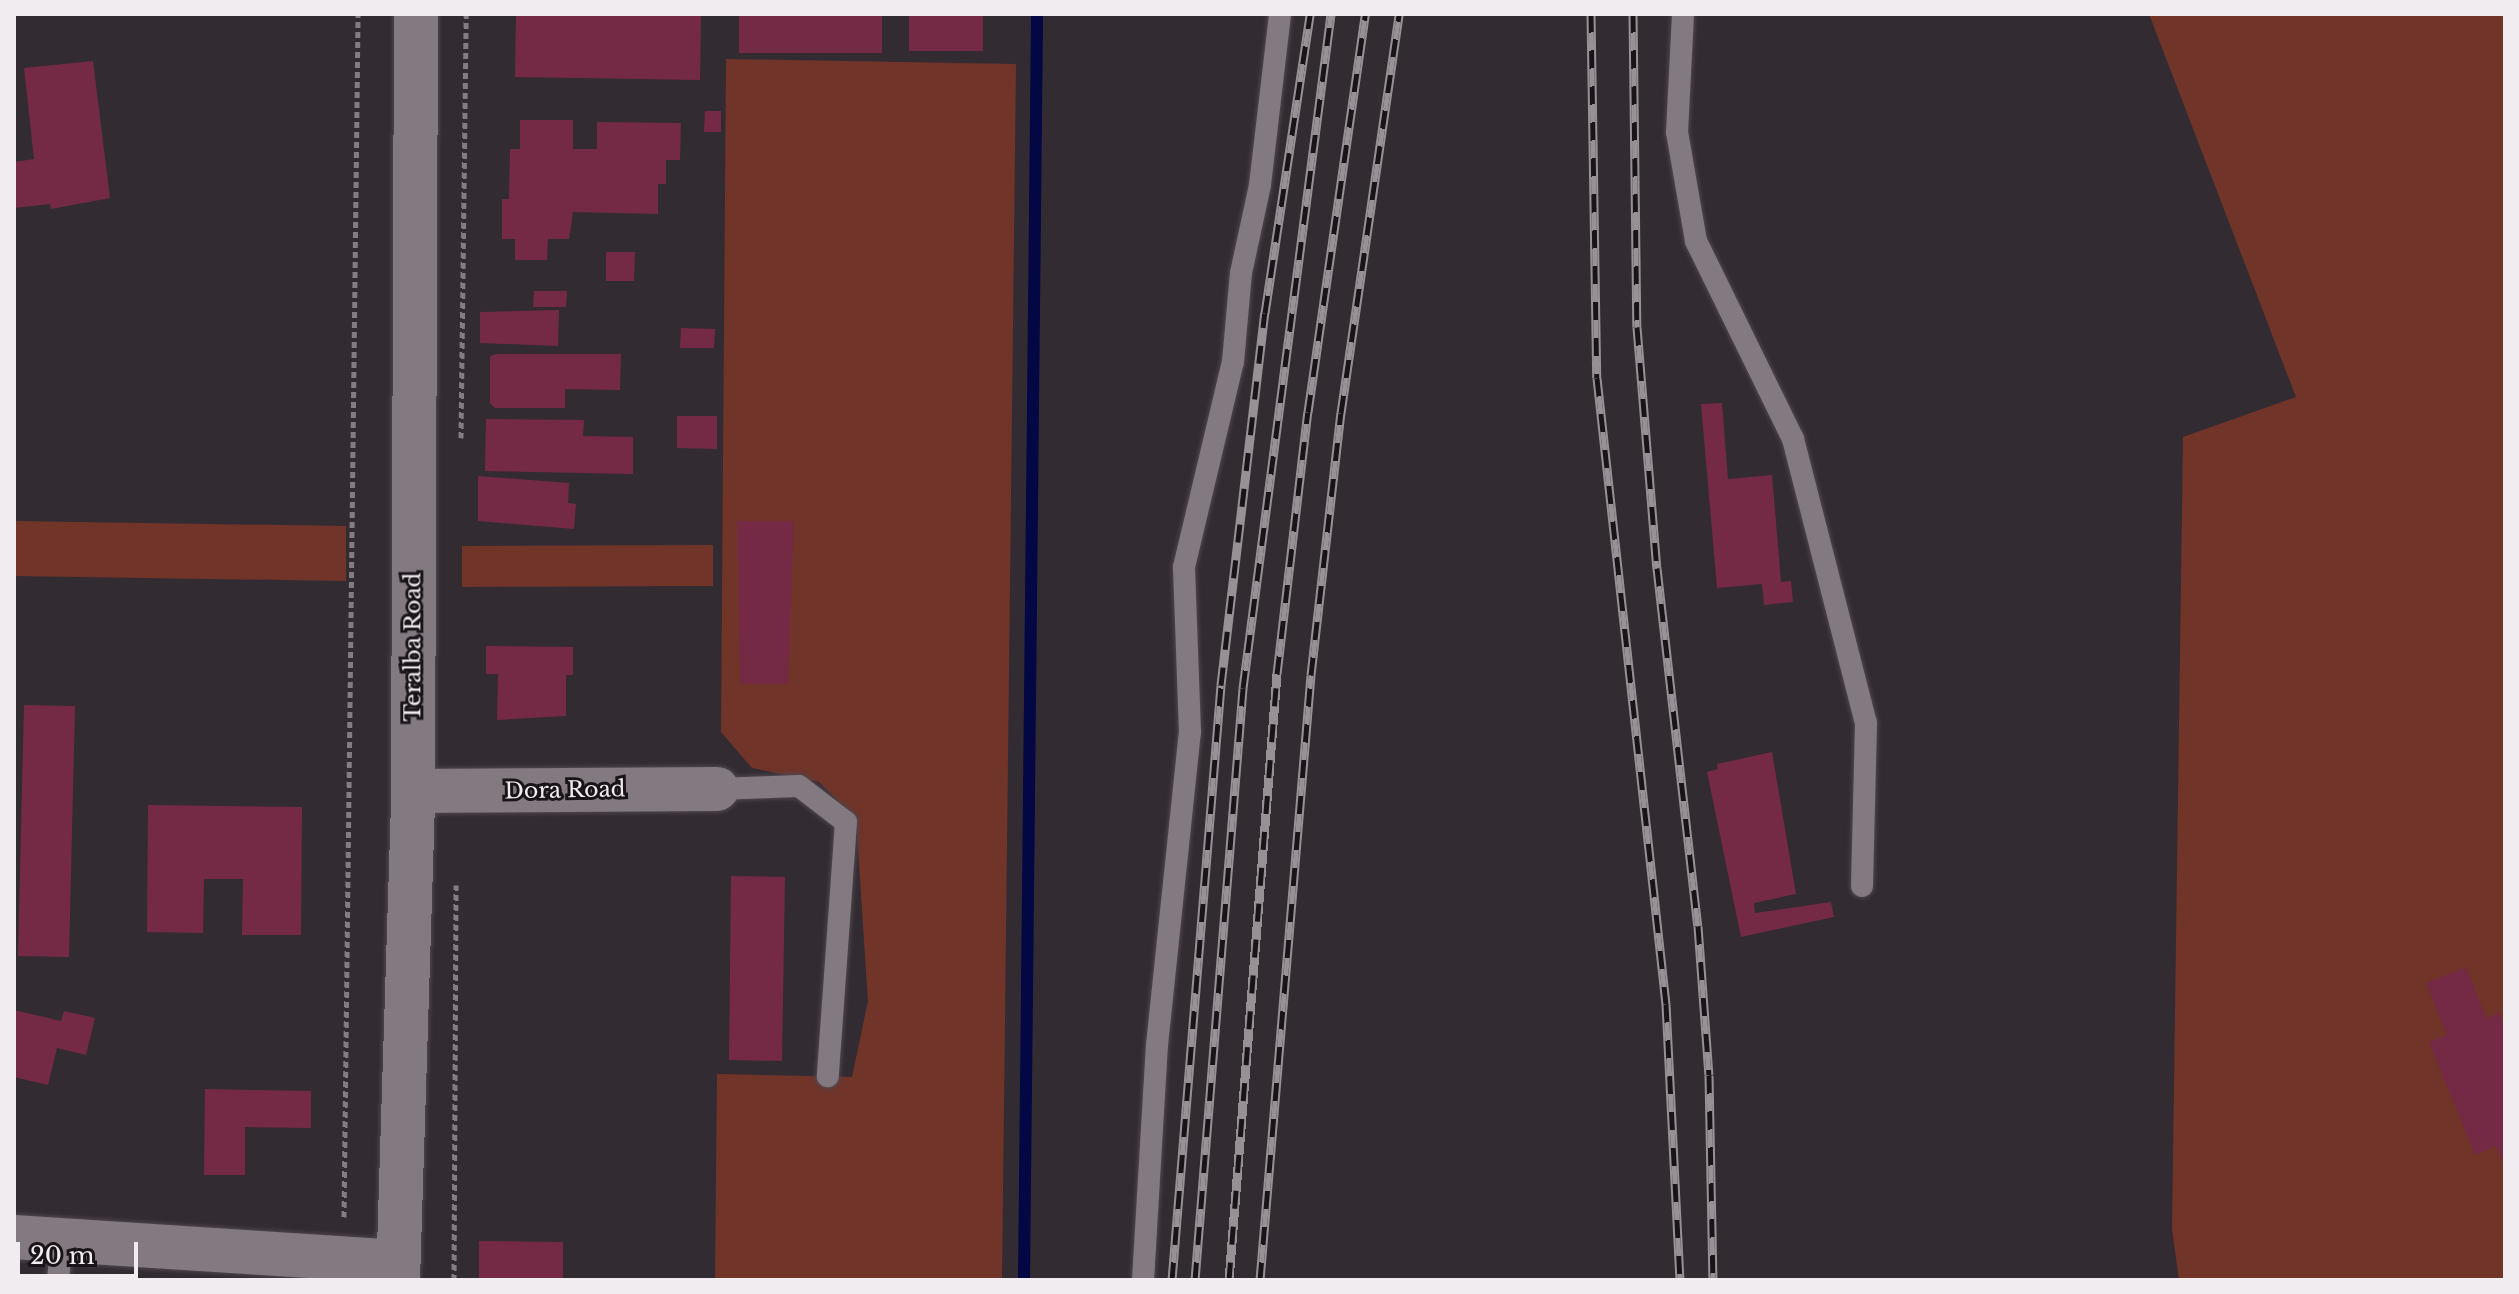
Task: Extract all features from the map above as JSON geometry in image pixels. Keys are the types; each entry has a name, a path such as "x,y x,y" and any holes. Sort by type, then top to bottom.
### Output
{"street":[{"name":"Teralba Road","path":"398,1271 413,791 416,14"},
{"name":"Dora Road","path":"413,791 717,789"},
{"path":"14,1237 60,1260 398,1271"}],"lane":[{"path":"1143,1280 1157,1045 1190,732 1184,567 1233,362 1241,273 1260,185 1280,14"},
{"path":"1683,14 1677,132 1696,241 1793,439 1866,723 1862,886"},
{"path":"717,789 799,786 846,822 828,1076"}],"path":[{"path":"344,1224 358,14"},
{"path":"461,449 466,14"},
{"path":"454,1280 457,869"}],"shaded area":[{"path":"2149,14 2505,14 2505,1280 2179,1280 2172,1229 2183,437 2296,397"},
{"path":"726,59 1016,64 1002,1280 715,1280 717,1074 852,1077 868,1001 856,819 819,782 752,768 721,732"},
{"path":"14,521 346,526 346,581 14,576"},
{"path":"713,545 713,586 462,587 462,546"}],"building":[{"path":"516,14 701,14 700,80 515,77"},
{"path":"739,14 882,14 882,53 739,53"},
{"path":"909,14 983,14 983,51 909,51"},
{"path":"93,61 110,198 51,209 50,204 14,208 14,162 34,159 24,68"},
{"path":"705,111 721,111 721,132 704,132"},
{"path":"520,120 573,120 573,149 597,149 597,122 681,123 680,160 666,160 666,184 658,184 658,214 573,212 569,239 548,239 547,260 515,260 515,239 502,239 502,199 509,199 510,149 520,149"},
{"path":"606,252 635,252 634,281 606,281"},
{"path":"534,291 567,291 566,307 533,307"},
{"path":"559,310 558,346 480,343 480,312"},
{"path":"681,328 715,329 714,348 680,348"},
{"path":"621,354 620,390 565,389 565,408 495,408 490,403 490,356"},
{"path":"1722,403 1728,479 1772,475 1781,582 1791,581 1793,602 1764,605 1762,584 1717,588 1701,404"},
{"path":"677,416 717,416 717,449 677,448"},
{"path":"486,419 584,420 583,436 633,437 633,474 485,471"},
{"path":"478,476 569,483 568,503 576,504 574,529 478,521"},
{"path":"737,521 794,521 788,684 740,684"},
{"path":"486,646 573,647 573,675 566,675 566,716 497,720 498,674 486,674"},
{"path":"24,705 75,706 69,957 18,956"},
{"path":"1772,752 1796,894 1754,903 1755,913 1831,902 1834,917 1741,937 1707,772 1718,769 1717,764"},
{"path":"148,805 302,807 301,935 242,935 243,879 204,879 203,933 147,932"},
{"path":"731,876 785,877 782,1061 729,1060"},
{"path":"2466,967 2486,1018 2499,1013 2505,1026 2505,1168 2496,1146 2475,1155 2429,1042 2447,1035 2426,983"},
{"path":"14,1010 61,1021 64,1011 95,1018 86,1055 57,1048 48,1085 14,1077"},
{"path":"205,1089 311,1091 311,1128 245,1127 245,1175 204,1175"},
{"path":"479,1241 563,1242 563,1280 479,1280"}],"waterway":[{"path":"1024,1280 1037,14"}],"railway":[{"path":"1172,1280 1221,685 1265,313 1310,14"},
{"path":"1195,1280 1243,688 1331,14"},
{"path":"1229,1280 1277,674 1308,412 1365,14"},
{"path":"1260,1280 1311,675 1341,413 1399,14"},
{"path":"1591,14 1597,378 1666,1004 1680,1280"},
{"path":"1633,14 1637,327 1657,568 1698,926 1709,1075 1713,1280"}]}
